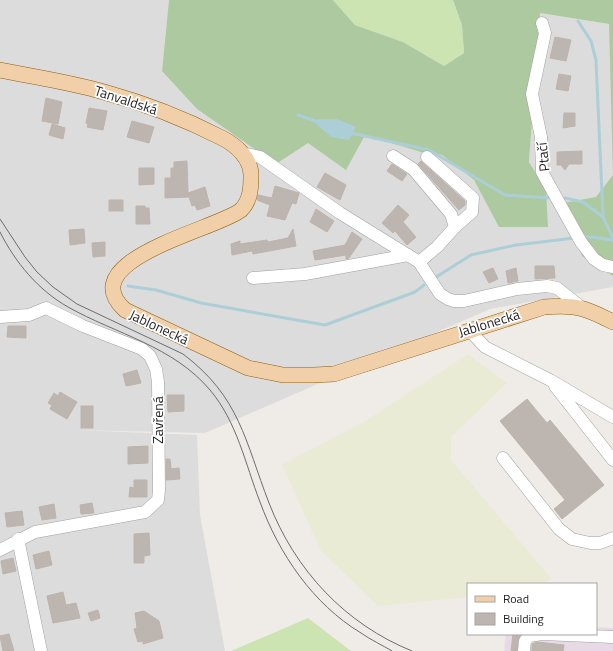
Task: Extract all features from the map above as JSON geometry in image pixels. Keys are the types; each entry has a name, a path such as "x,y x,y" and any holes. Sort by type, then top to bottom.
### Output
{"main road":[{"name":"Tanvaldská","path":"0,70 90,88 137,102 209,131 233,144 242,153"},
{"name":"Jablonecká","path":"242,153 252,172 249,199 242,209 229,218 172,240 125,267 118,273 112,289 117,303 125,310 248,368 283,375 334,374 544,307 561,305 581,307 613,322"}],"street":[{"name":"Ptačí","path":"542,23 545,33 532,94 541,137 542,172 581,242 594,259 603,265 613,267"},
{"name":"Jablonecká","path":"242,153 260,157 340,214 414,258 440,294 454,301 517,289 547,286 556,288 581,307"},
{"path":"393,156 417,175 451,214 455,227"},
{"path":"253,278 305,274 414,258 437,247 455,227 472,212 473,198 427,157"},
{"name":"Zavřená","path":"0,316 29,315 46,308 51,309 84,326 142,349 150,356 156,369 158,382 159,490 158,500 145,512 58,526 18,539 0,550"},
{"path":"469,330 485,348 550,380 613,417"},
{"path":"550,380 613,460"},
{"path":"503,458 559,529 572,540 600,543 613,538"},
{"path":"18,539 41,651"},
{"path":"524,651 525,641 529,636 535,635 613,637"}],"shaded area":[{"path":"0,0 169,0 162,71 308,143 365,135 442,155 474,180 500,227 546,189 529,162 540,13 609,24 613,47 613,287 490,309 205,433 77,430 197,435 200,515 225,651 0,651"},
{"path":"597,627 613,628 613,651 504,651 506,635 597,635"}],"green space":[{"path":"169,0 333,0 355,25 403,42 444,66 464,53 462,25 453,0 613,0 613,175 609,24 540,13 529,162 546,189 548,227 499,227 474,180 442,155 421,152 365,135 346,170 308,143 276,164 197,109 162,71"},
{"path":"333,0 453,0 462,25 464,53 444,66 403,42 355,25"},
{"path":"613,175 613,276 582,256 563,203 596,197"},
{"path":"468,354 507,383 451,437 451,460 552,579 543,583 467,583 467,597 378,606 321,551 282,465 367,420"},
{"path":"308,618 351,651 231,651"}],"water":[{"path":"318,119 337,119 356,127 349,140 331,137 316,124"}],"building":[{"path":"555,37 571,40 566,61 550,58"},
{"path":"559,74 571,76 568,91 556,89"},
{"path":"46,98 62,102 58,124 42,121"},
{"path":"89,108 107,111 103,130 87,127 88,124 86,123"},
{"path":"564,113 575,113 575,126 563,128"},
{"path":"132,121 154,127 149,143 127,137"},
{"path":"52,124 65,128 63,139 49,135"},
{"path":"582,151 582,164 569,164 565,170 561,165 557,165 557,152"},
{"path":"187,161 188,193 205,187 210,206 197,210 195,205 192,206 189,197 165,198 165,178 171,178 171,168 174,168 174,162"},
{"path":"421,161 465,201 465,205 459,210 418,164"},
{"path":"392,164 407,174 402,181 387,171"},
{"path":"139,168 154,168 154,184 139,185"},
{"path":"325,173 346,185 340,200 317,187"},
{"path":"275,186 299,193 296,204 292,203 285,220 267,216 270,205 257,200 258,195 272,198"},
{"path":"109,200 123,200 123,211 109,211"},
{"path":"398,205 409,215 403,222 416,237 407,245 395,231 393,233 382,223"},
{"path":"136,206 145,206 145,208 149,208 150,224 136,224"},
{"path":"316,209 334,221 327,232 310,222"},
{"path":"84,229 85,243 70,245 69,230"},
{"path":"293,229 296,246 253,254 252,251 232,255 231,244 240,241 240,244 267,240 268,242 288,238"},
{"path":"352,232 362,239 349,258 346,259 346,255 315,260 313,251 345,245"},
{"path":"105,242 105,256 93,257 92,243"},
{"path":"535,266 554,266 555,278 535,279"},
{"path":"493,268 498,279 489,283 483,272"},
{"path":"516,268 518,281 508,283 506,271"},
{"path":"8,326 26,326 26,338 7,337"},
{"path":"137,370 141,383 126,386 123,374"},
{"path":"60,392 77,402 67,419 50,409 52,405 48,403 54,393 58,396"},
{"path":"167,395 184,395 184,411 168,412"},
{"path":"527,399 547,423 550,420 604,485 562,519 554,509 565,500 500,421"},
{"path":"81,406 93,406 93,428 81,428"},
{"path":"148,446 148,463 128,464 128,447"},
{"path":"166,459 170,459 171,469 179,468 180,479 166,480"},
{"path":"134,480 147,480 147,497 129,497 130,487 134,488"},
{"path":"92,503 94,513 81,514 80,505"},
{"path":"54,504 56,518 42,520 39,507"},
{"path":"22,511 24,525 7,527 5,513"},
{"path":"149,533 150,555 144,556 144,563 134,563 134,534"},
{"path":"49,551 52,565 36,569 33,555"},
{"path":"13,558 16,571 3,574 1,561"},
{"path":"63,592 66,605 76,603 80,618 53,623 47,596"},
{"path":"98,610 100,618 91,621 88,613"},
{"path":"144,611 159,621 163,638 143,644 143,641 138,642 134,629 137,628 135,613"},
{"path":"9,634 14,651 3,651 0,636"},
{"path":"513,635 520,635 518,640 517,651 511,651"},
{"path":"537,642 564,645 563,651 532,651 532,644"}],"waterway":[{"path":"578,21 591,41 596,60 603,217"},
{"path":"298,115 321,123"},
{"path":"351,133 429,150 505,195 552,198"},
{"path":"565,198 583,202 603,217 613,238"},
{"path":"584,236 613,240"},
{"path":"433,279 471,255 516,245 574,238"},
{"path":"128,286 156,290 201,303 325,325 415,292 424,285"}],"tram line":[{"path":"0,219 25,257 37,272 53,287 77,304 183,354 202,370 217,387 229,404 238,421 269,503 280,527 293,551 308,572 325,592 344,610 365,626 388,640 412,651"},
{"path":"0,232 13,254 28,274 37,284 57,300 86,317 143,342 179,362 210,390 219,402 234,429 260,502 277,540 288,559 313,593 328,608 369,638 392,651"}]}
